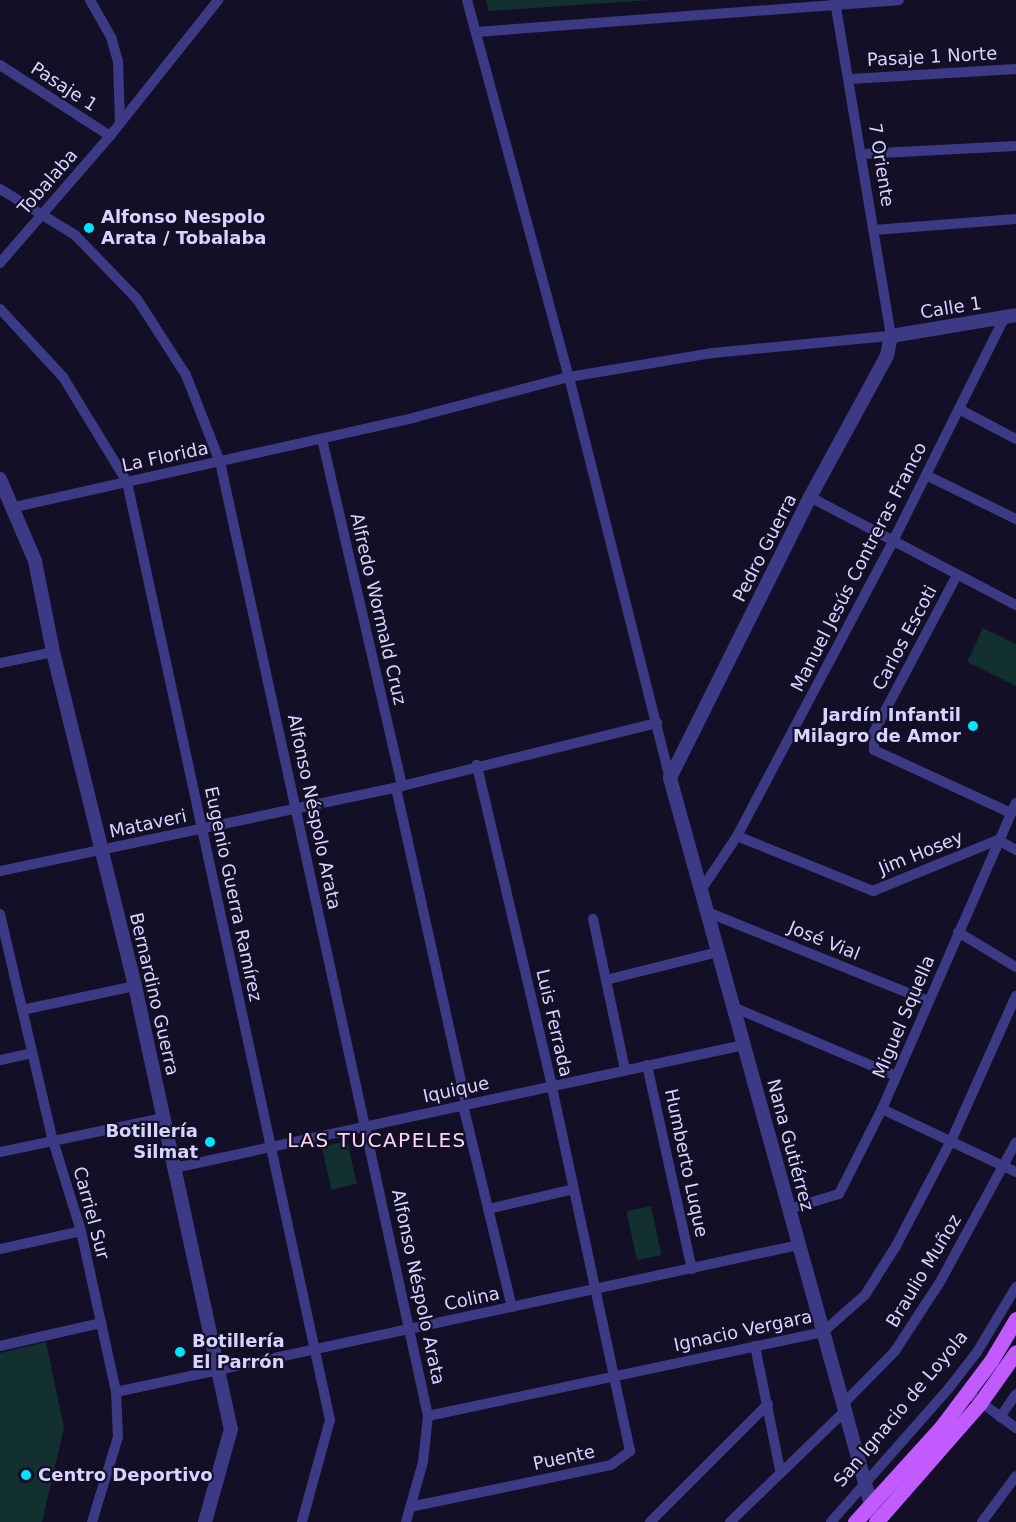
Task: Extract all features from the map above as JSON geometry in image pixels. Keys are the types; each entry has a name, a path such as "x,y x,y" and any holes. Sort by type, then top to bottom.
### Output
{"main road":[{"name":"San Ignacio de Loyola","path":"855,1522 969,1393 1016,1319"},
{"path":"876,1522 980,1403 1016,1352"}],"street":[{"path":"82,0 92,4 111,37 118,62 120,122"},
{"name":"Tobalaba","path":"0,263 110,136 218,0"},
{"path":"467,0 569,377 670,778"},
{"path":"476,32 836,2 899,0"},
{"name":"7 Oriente","path":"836,2 851,79 891,336"},
{"name":"Pasaje 1","path":"0,65 110,136"},
{"name":"Pasaje 1 Norte","path":"851,79 1016,69"},
{"path":"862,154 1016,146"},
{"name":"Alfonso Néspolo Arata","path":"0,189 75,235 97,255 155,323 199,402 220,462 367,1126 428,1416 423,1462 406,1522"},
{"path":"874,230 1016,219"},
{"name":"Eugenio Guerra Ramírez","path":"0,309 63,377 127,482 330,1420 302,1522"},
{"name":"Calle 1","path":"891,336 1010,316"},
{"name":"Manuel Jesús Contreras Franco","path":"701,890 737,836 893,541 959,409 1010,316"},
{"name":"La Florida","path":"15,507 322,439 569,377 713,353 891,336"},
{"name":"Pedro Guerra","path":"670,778 810,497 887,356 891,336"},
{"path":"959,409 1016,439"},
{"name":"Alfredo Wormald Cruz","path":"322,439 399,787 465,1105 512,1307"},
{"path":"926,475 1016,519"},
{"name":"Bernardino Guerra","path":"0,482 15,507 35,561 53,652 135,986 231,1429 205,1522"},
{"path":"810,497 1016,605"},
{"name":"Carlos Escoti","path":"957,575 874,732 874,750 1013,808"},
{"path":"0,663 53,652"},
{"name":"Mataveri","path":"0,871 399,787 477,765 657,723"},
{"name":"Luis Ferrada","path":"477,765 552,1086 596,1289"},
{"name":"Nana Gutiérrez","path":"670,778 876,1522"},
{"name":"Miguel Squella","path":"789,1209 839,1194 882,1109 1013,808"},
{"name":"Jim Hosey","path":"737,836 873,891 998,840"},
{"path":"998,840 1016,850"},
{"name":"José Vial","path":"707,912 928,1001"},
{"name":"Carriel Sur","path":"0,914 6,964 22,1011 53,1141 81,1231 116,1392 118,1437 92,1522"},
{"path":"593,919 625,1070"},
{"path":"958,932 1016,967"},
{"path":"606,980 718,952"},
{"path":"22,1011 135,986"},
{"name":"Ignacio Vergara","path":"428,1416 614,1374 823,1332 865,1295 897,1246 951,1141 1016,996"},
{"path":"733,1007 896,1076"},
{"name":"Iquique","path":"174,1168 744,1045"},
{"path":"0,1060 32,1053"},
{"name":"Humberto Luque","path":"647,1065 692,1269"},
{"path":"882,1109 1016,1172"},
{"path":"0,1152 163,1118"},
{"name":"Braulio Muñoz","path":"730,1522 844,1408 895,1350 940,1282 1016,1142"},
{"path":"488,1209 574,1189"},
{"path":"0,1249 81,1231"},
{"name":"Colina","path":"116,1392 799,1245"},
{"name":"San Ignacio de Loyola","path":"831,1522 866,1485 977,1352 1016,1287"},
{"name":"Puente","path":"410,1507 611,1465 630,1451 596,1289"},
{"path":"0,1346 101,1323"},
{"path":"755,1346 780,1470"},
{"path":"969,1393 1016,1428"},
{"path":"1000,1417 1016,1394"},
{"path":"650,1522 768,1404"},
{"path":"988,1520 1016,1476"}],"green space":[{"path":"486,0 651,0 489,11"},
{"path":"983,628 1016,644 1016,686 967,662"},
{"path":"347,1141 357,1184 332,1190 322,1147"},
{"path":"651,1206 661,1255 637,1260 627,1211"},
{"name":"Centro Deportivo","path":"46,1342 64,1428 42,1522 0,1522 0,1353"}],"place":[{"name":"Alfonso Nespolo Arata / Tobalaba","path":"89,228"},
{"name":"Jardín Infantil Milagro de Amor","path":"973,726"},
{"name":"Botillería Silmat","path":"210,1142"},
{"name":"Botillería El Parrón","path":"180,1352"},
{"name":"Centro Deportivo","path":"26,1475"}],"district":[{"name":"LAS TUCAPELES","path":"377,1140"}]}
